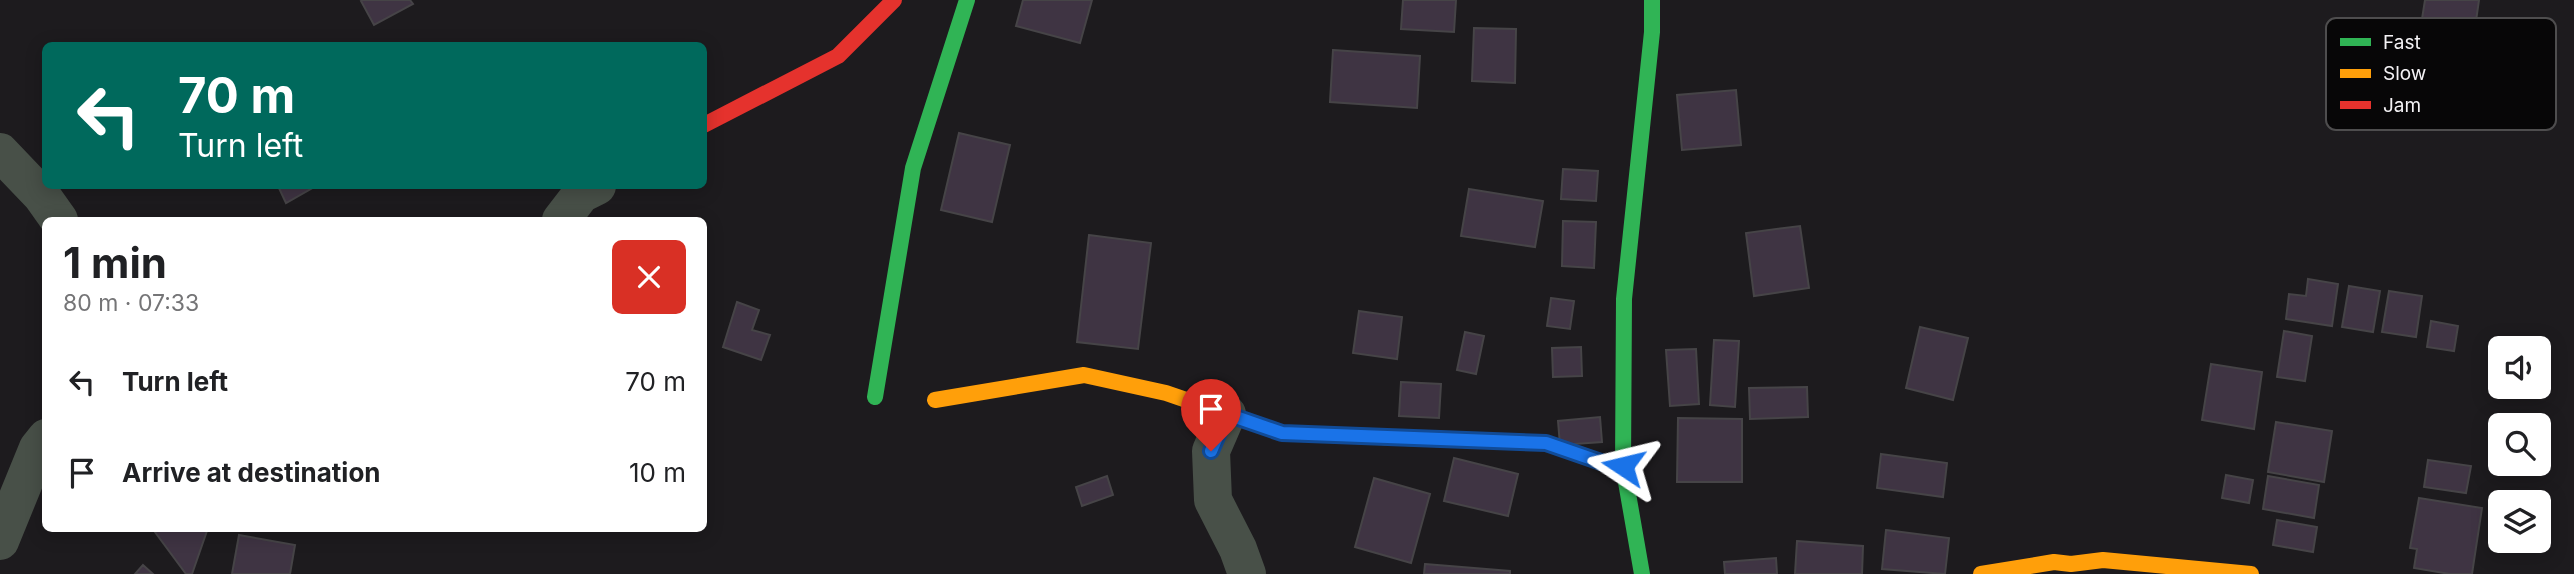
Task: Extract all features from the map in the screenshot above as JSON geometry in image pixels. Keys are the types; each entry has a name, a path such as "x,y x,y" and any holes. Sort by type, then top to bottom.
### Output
{"street":[{"path":"707,123 838,56 894,0"},
{"path":"875,397 913,168 967,0"},
{"path":"1642,574 1624,470 1624,299 1652,32 1651,0"},
{"path":"0,152 57,217"},
{"path":"563,217 582,194 591,189"},
{"path":"935,400 1084,375 1166,393 1282,433 1546,443 1624,470"},
{"path":"1227,414 1211,451 1213,500 1238,549 1247,574"},
{"path":"0,541 42,443"},
{"path":"1981,574 2054,562 2071,564 2103,561 2251,574"}],"building":[{"path":"410,0 413,4 374,25 361,1"},
{"path":"1023,0 1092,0 1080,43 1016,26"},
{"path":"1403,0 1456,0 1454,32 1401,29"},
{"path":"2425,0 2479,0 2476,18 2422,18"},
{"path":"1474,28 1516,29 1515,83 1472,81"},
{"path":"1333,50 1420,56 1417,108 1330,102"},
{"path":"1736,90 1741,145 1682,150 1677,95"},
{"path":"959,133 1010,145 992,222 941,210"},
{"path":"1563,169 1598,171 1596,201 1561,199"},
{"path":"279,189 311,189 286,203"},
{"path":"1469,189 1543,201 1535,247 1461,236"},
{"path":"1563,221 1596,222 1594,268 1562,266"},
{"path":"1800,226 1809,288 1754,296 1746,233"},
{"path":"1089,235 1151,243 1138,349 1077,342"},
{"path":"2308,279 2338,284 2332,326 2286,319 2289,294 2306,296"},
{"path":"2349,286 2380,291 2373,332 2342,327"},
{"path":"2389,291 2422,296 2416,337 2382,332"},
{"path":"1551,298 1574,301 1570,329 1547,326"},
{"path":"737,302 759,310 752,330 770,335 761,360 723,347"},
{"path":"1359,311 1402,317 1397,359 1353,353"},
{"path":"2431,321 2458,326 2454,351 2427,347"},
{"path":"1920,327 1968,338 1953,400 1906,388"},
{"path":"2284,331 2312,336 2305,381 2277,377"},
{"path":"1465,332 1484,336 1476,374 1457,370"},
{"path":"1714,340 1739,341 1735,407 1710,405"},
{"path":"1581,347 1582,376 1553,377 1552,348"},
{"path":"1696,349 1699,404 1670,406 1666,350"},
{"path":"2211,364 2262,372 2254,429 2202,420"},
{"path":"1401,382 1441,384 1439,418 1399,416"},
{"path":"1807,387 1808,417 1750,419 1749,388"},
{"path":"1600,417 1602,442 1560,445 1558,421"},
{"path":"1678,418 1742,419 1742,482 1677,482"},
{"path":"2276,422 2332,431 2324,482 2268,472"},
{"path":"1881,454 1947,463 1943,497 1877,488"},
{"path":"1454,458 1518,474 1508,516 1444,501"},
{"path":"2428,460 2471,466 2466,493 2424,487"},
{"path":"2226,475 2253,480 2249,503 2222,498"},
{"path":"1107,476 1113,495 1082,506 1076,487"},
{"path":"2268,476 2319,485 2314,518 2263,509"},
{"path":"1374,478 1430,494 1411,563 1355,547"},
{"path":"2419,498 2482,508 2472,574 2450,574 2414,568 2417,549 2410,548"},
{"path":"2277,520 2317,527 2313,552 2273,545"},
{"path":"1886,530 1949,538 1945,574 1882,569"},
{"path":"155,532 207,532 192,574 186,574"},
{"path":"239,535 295,545 290,574 232,574"},
{"path":"1797,541 1863,546 1862,574 1795,574"},
{"path":"1776,558 1777,574 1725,574 1724,562"},
{"path":"1425,564 1510,571 1510,574 1424,574"},
{"path":"143,565 153,574 135,574"}],"traffic: fast":[{"path":"875,397 913,168 967,0"},
{"path":"1642,574 1623,465 1624,299 1652,32 1652,0"},
{"path":"1406,438 1546,443 1624,470"}],"traffic: slow":[{"path":"935,400 1084,375 1166,393 1282,433 1406,438"},
{"path":"1981,574 2054,562 2071,564 2103,560 2251,574"}],"traffic: jam":[{"path":"707,123 838,56 894,0"}],"route":[{"path":"1211,451 1227,414 1282,433 1546,443 1624,470 1623,466"}]}
